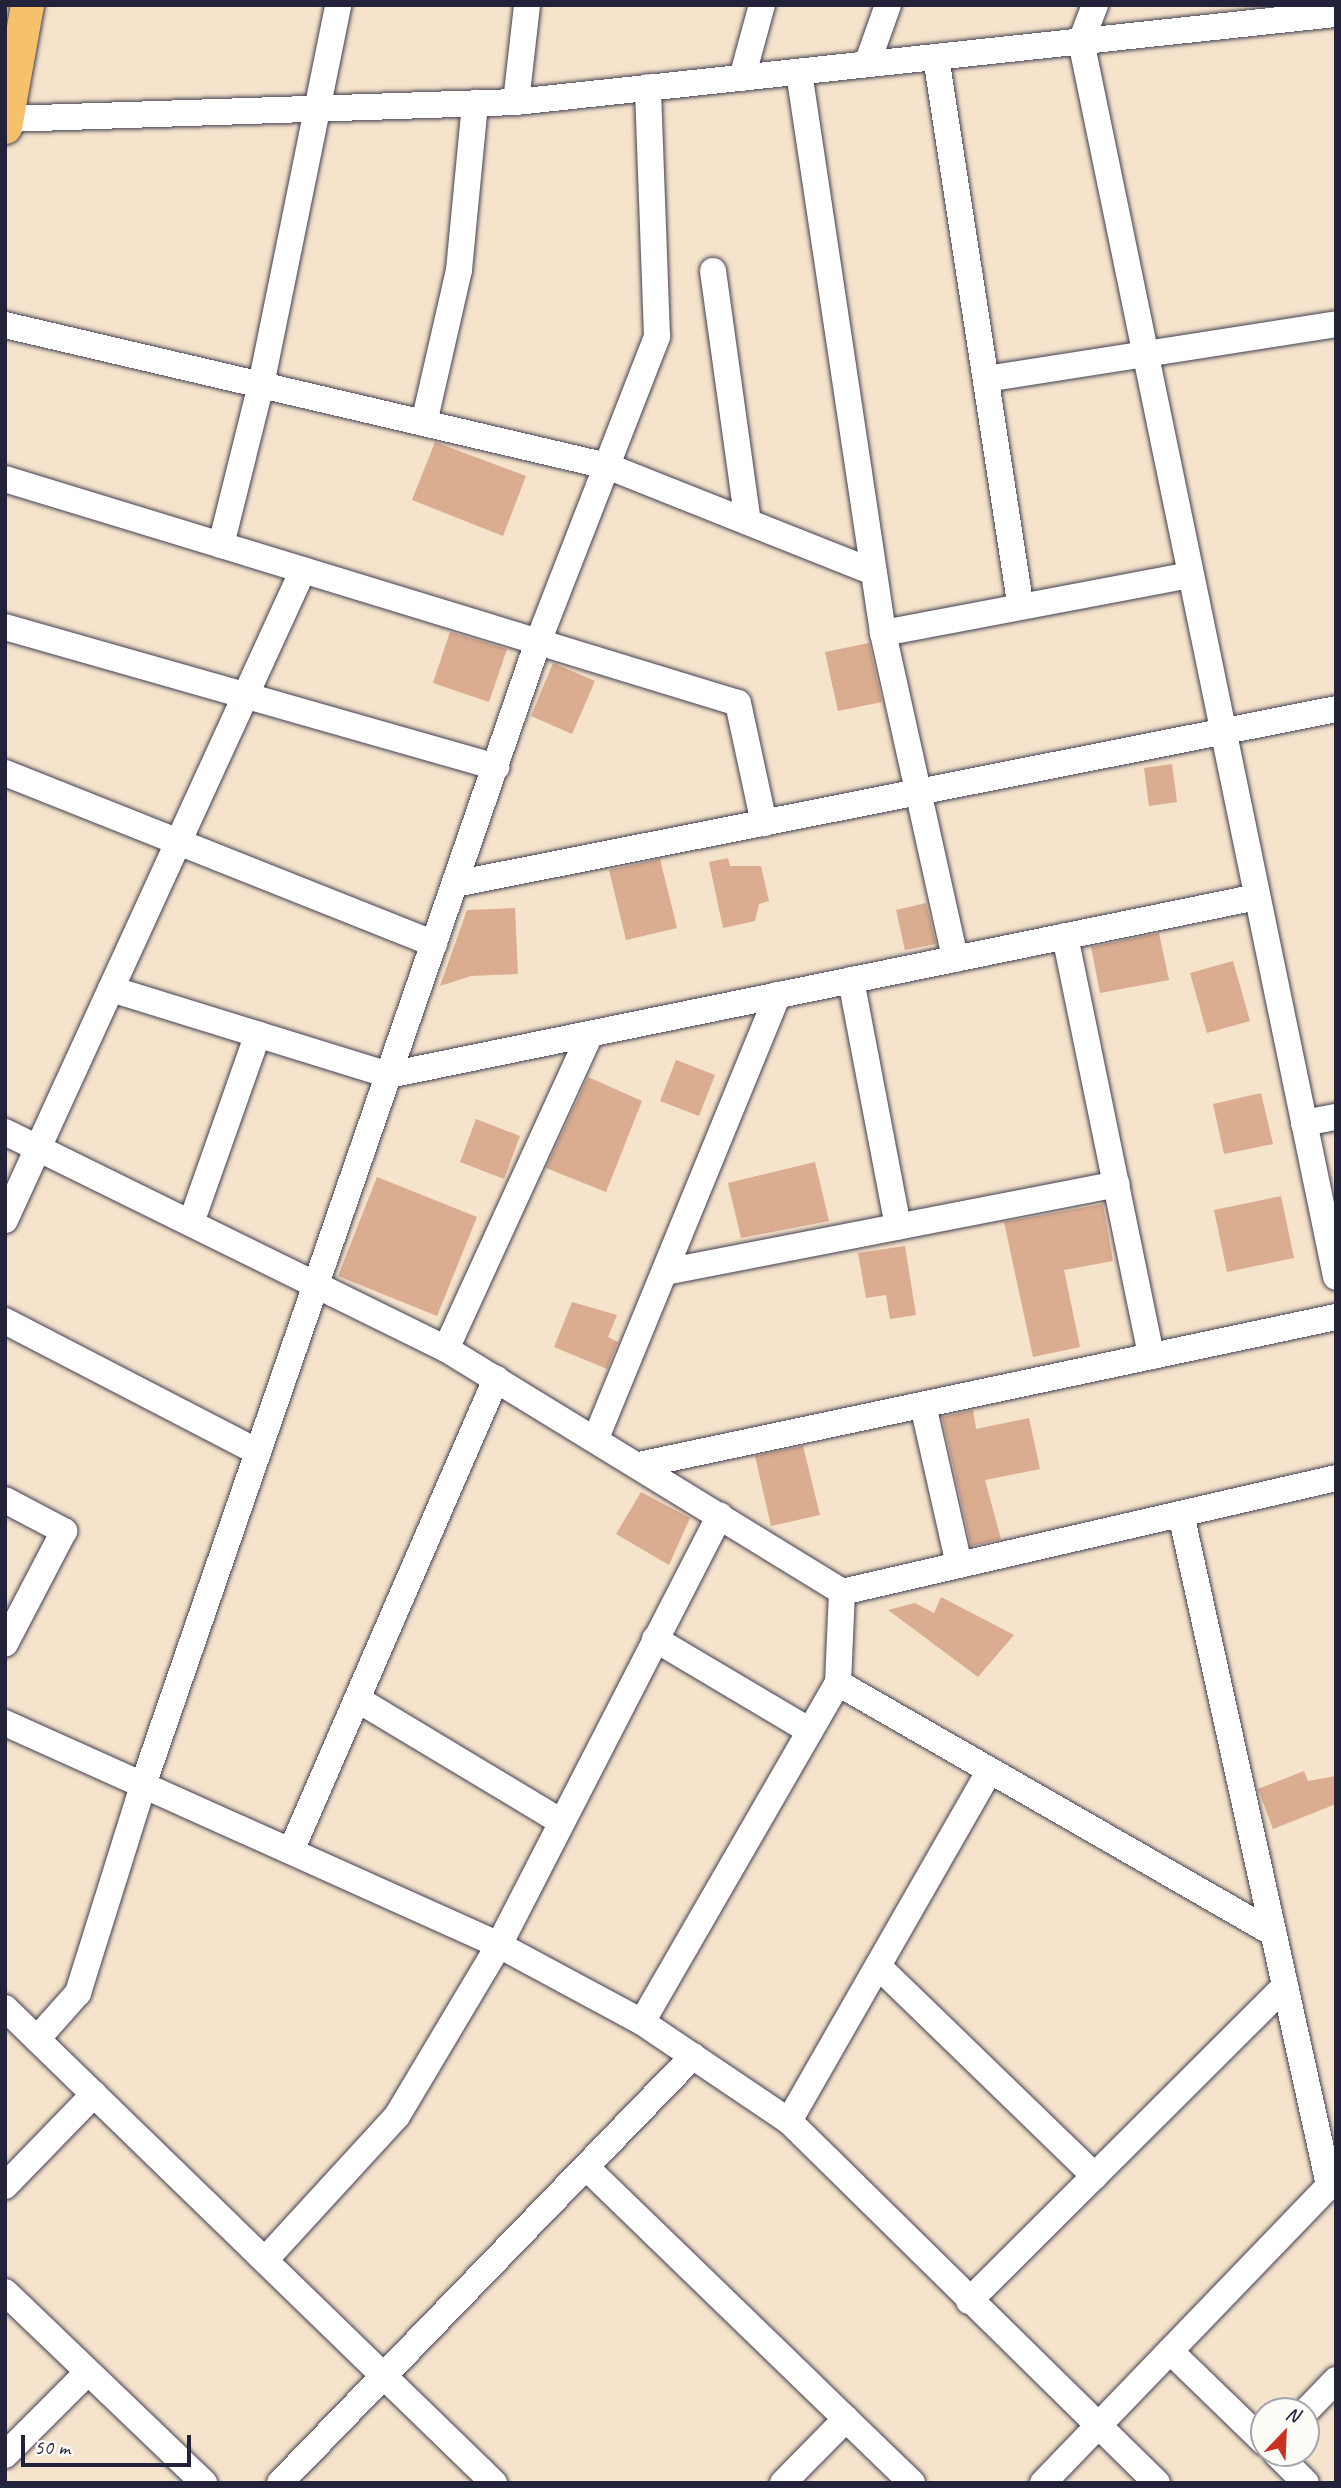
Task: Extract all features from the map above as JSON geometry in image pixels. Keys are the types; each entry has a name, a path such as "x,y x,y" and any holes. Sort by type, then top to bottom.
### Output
{"main road":[{"path":"6,123 27,5"}],"street":[{"path":"221,545 261,386 320,108 338,5"},
{"path":"516,102 527,5"},
{"path":"742,78 762,5"},
{"path":"867,64 888,5"},
{"path":"1095,5 1081,41 1336,1277"},
{"path":"6,123 516,102 1336,14"},
{"path":"936,57 1020,602"},
{"path":"799,72 883,632 914,794 955,959"},
{"path":"37,2039 78,1993 143,1785 538,642 657,335 648,88"},
{"path":"424,423 458,270 475,103"},
{"path":"713,271 748,522"},
{"path":"986,379 1336,324"},
{"path":"5,325 607,466 874,572"},
{"path":"5,479 738,703 764,823"},
{"path":"5,1220 303,570"},
{"path":"883,632 1020,602 1191,575"},
{"path":"5,627 496,766"},
{"path":"455,884 1336,709"},
{"path":"5,773 434,944"},
{"path":"111,989 389,1075 1257,897"},
{"path":"1065,936 1151,1356"},
{"path":"850,980 898,1227"},
{"path":"596,1438 778,995"},
{"path":"192,1220 258,1034"},
{"path":"446,1349 590,1034"},
{"path":"1304,1123 1336,1116"},
{"path":"5,1132 318,1281 446,1349 596,1438 842,1592 1336,1478"},
{"path":"665,1272 1116,1184"},
{"path":"639,1465 1336,1317"},
{"path":"5,1321 258,1452"},
{"path":"291,1852 496,1379"},
{"path":"923,1405 959,1565"},
{"path":"5,1500 64,1531 5,1644"},
{"path":"1043,2483 1333,2182 1273,1934 1181,1514"},
{"path":"265,2260 397,2116 499,1945 720,1515"},
{"path":"642,2022 838,1683 842,1592"},
{"path":"655,1639 810,1731"},
{"path":"838,1683 988,1774 1273,1934"},
{"path":"358,1699 561,1822"},
{"path":"5,1723 499,1945 642,2022 789,2121 1157,2483"},
{"path":"789,2121 988,1774"},
{"path":"878,1966 1095,2176"},
{"path":"969,2301 1285,1986"},
{"path":"5,2008 494,2483"},
{"path":"280,2483 693,2056"},
{"path":"5,2186 94,2094"},
{"path":"586,2167 912,2483"},
{"path":"5,2292 204,2483"},
{"path":"1170,2351 1250,2428"},
{"path":"5,2455 88,2372"},
{"path":"1320,2397 1336,2380"},
{"path":"783,2483 846,2419"}],"building":[{"path":"435,442 526,476 503,536 412,500"},
{"path":"450,632 507,649 489,702 433,683"},
{"path":"869,643 882,702 838,711 825,652"},
{"path":"553,663 595,681 572,734 531,716"},
{"path":"1172,764 1177,802 1149,806 1144,768"},
{"path":"728,858 730,866 761,866 769,901 759,904 755,921 723,928 709,862"},
{"path":"660,859 677,928 626,940 609,870"},
{"path":"926,903 936,944 905,950 896,910"},
{"path":"515,908 518,974 471,976 440,986 467,910"},
{"path":"1159,933 1169,980 1100,993 1091,947"},
{"path":"1233,961 1250,1021 1207,1033 1190,973"},
{"path":"676,1060 715,1075 699,1116 660,1101"},
{"path":"588,1077 642,1101 606,1192 546,1168"},
{"path":"1261,1093 1273,1144 1224,1154 1213,1104"},
{"path":"476,1119 520,1136 504,1179 460,1162"},
{"path":"815,1162 829,1221 741,1238 728,1183"},
{"path":"377,1177 477,1217 437,1316 338,1276"},
{"path":"1281,1196 1294,1258 1227,1272 1214,1210"},
{"path":"1103,1204 1113,1261 1064,1270 1080,1347 1033,1357 1004,1222"},
{"path":"905,1246 916,1315 890,1319 886,1295 866,1298 858,1253"},
{"path":"572,1302 617,1315 608,1337 618,1342 607,1369 554,1347"},
{"path":"973,1410 976,1429 1029,1418 1040,1469 985,1480 1001,1539 971,1546 942,1417"},
{"path":"803,1446 820,1515 771,1526 755,1456"},
{"path":"641,1492 690,1518 669,1565 616,1534"},
{"path":"941,1597 1014,1635 978,1677 888,1610 915,1603 934,1613"},
{"path":"1304,1771 1308,1781 1336,1776 1336,1804 1273,1829 1258,1789"}]}
